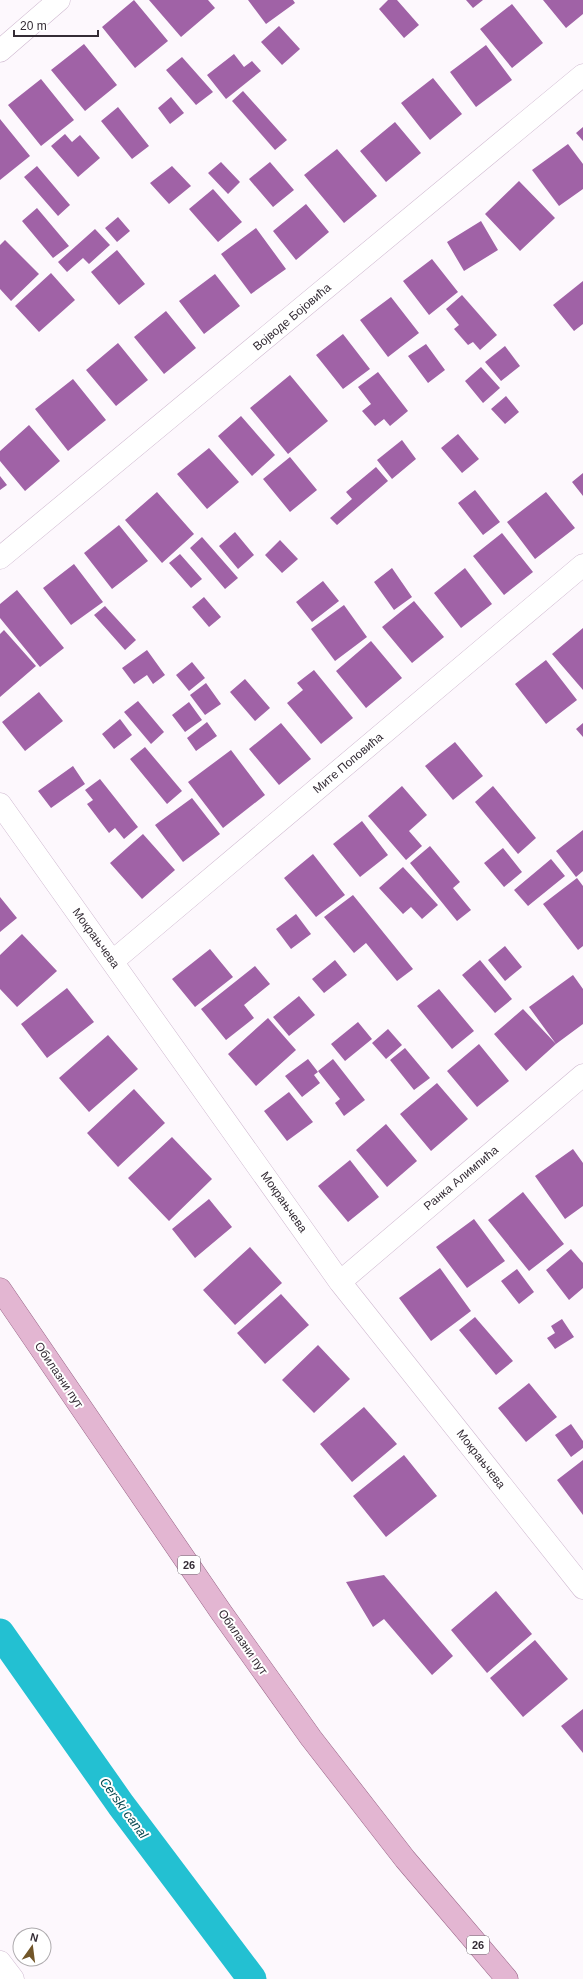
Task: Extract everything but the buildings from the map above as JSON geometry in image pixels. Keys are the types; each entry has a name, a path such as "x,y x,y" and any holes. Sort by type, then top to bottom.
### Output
{"main road":[{"name":"Обилазни пут","path":"0,1289 221,1612 311,1738 405,1859 507,1979"}],"street":[{"path":"0,51 59,0"},
{"name":"Војводе Бојовића","path":"0,558 583,75"},
{"name":"Мите Поповића","path":"113,961 583,565"},
{"name":"Мокрањчева","path":"0,804 340,1282 583,1587"},
{"name":"Ранка Алимпића","path":"340,1282 583,1075"},
{"path":"0,1962 12,1979"}],"waterway":[{"name":"Cerski canal","path":"0,1633 121,1805 252,1979"}]}
